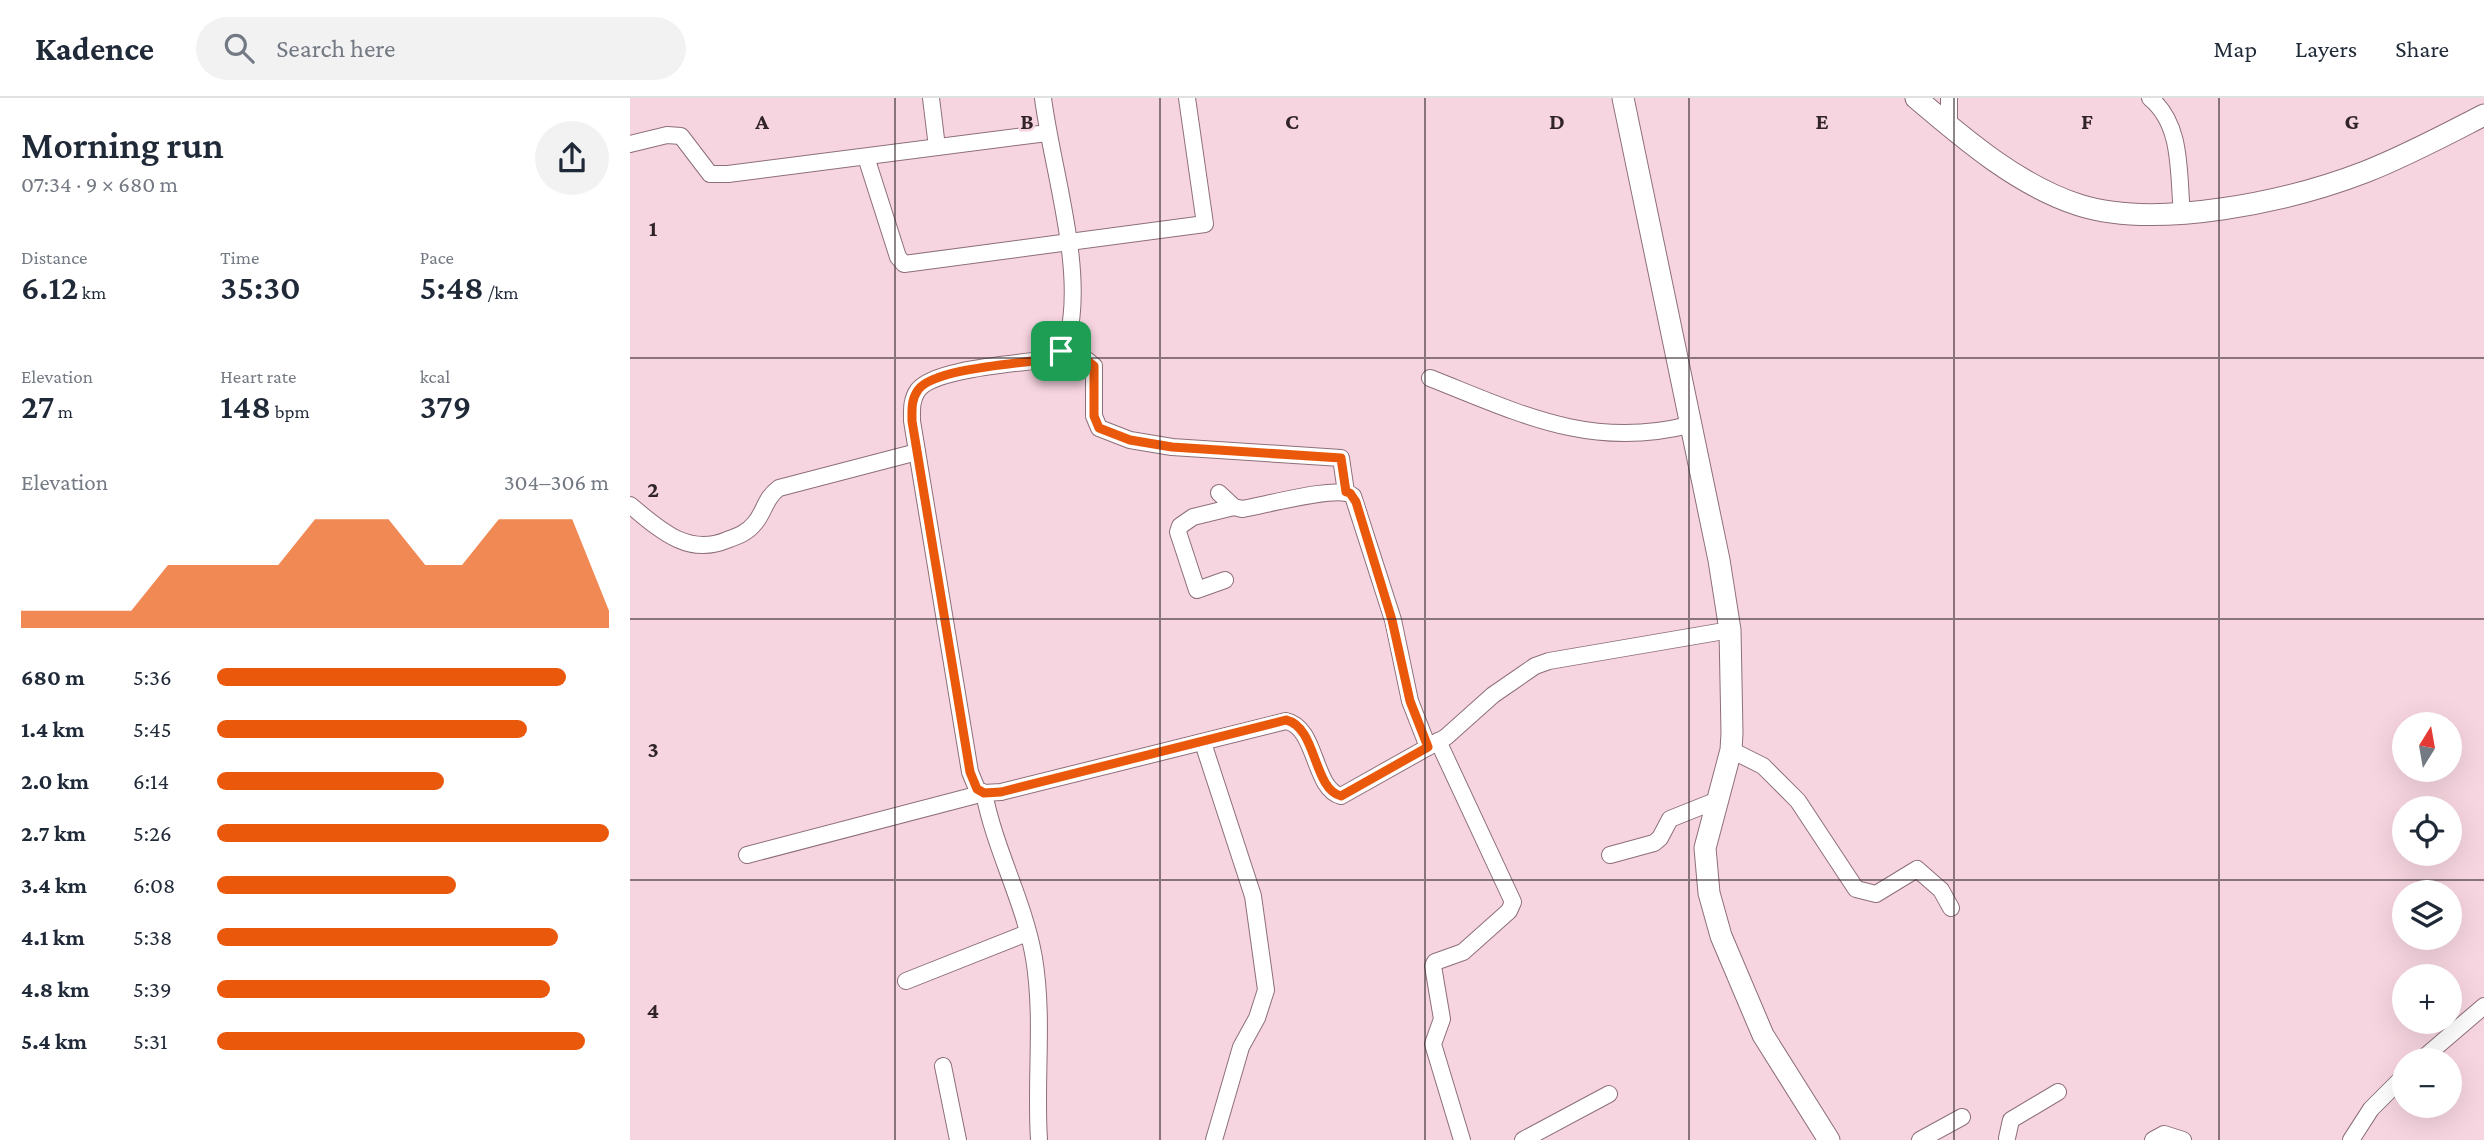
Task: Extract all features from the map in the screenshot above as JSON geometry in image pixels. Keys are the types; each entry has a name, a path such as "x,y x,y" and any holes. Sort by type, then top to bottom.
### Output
{"main road":[{"path":"1623,98 1689,425 1720,560 1730,631 1731,750 1715,800 1704,864 1721,936 1763,1035 1829,1140"},
{"path":"1916,98 1949,126 2006,167 2051,194 2080,206 2148,217 2258,202 2363,173 2484,115"}],"street":[{"path":"931,98 937,148"},
{"path":"1039,1140 1040,1011 1034,955 990,827 984,793 973,784 970,772 917,452 912,401 920,387 936,377 1047,359 1061,351 1068,339 1072,297 1068,243 1047,134 1043,98"},
{"path":"866,157 898,257 904,264 1205,224 1187,98"},
{"path":"1948,98 1949,126"},
{"path":"2150,98 2165,110 2175,140 2182,214"},
{"path":"630,144 667,135 681,136 710,174 729,174 1047,134"},
{"path":"1061,351 1083,357 1094,366 1094,416 1099,428 1130,440 1172,447 1341,458 1346,492"},
{"path":"1430,378 1553,426 1624,432 1689,425"},
{"path":"630,505 659,530 679,542 695,545 721,543 746,533 757,521 769,495 779,488 917,452"},
{"path":"1225,580 1197,590 1178,532 1180,526 1193,517 1234,507 1242,509 1346,492 1350,493 1356,502 1392,620 1410,701 1513,902 1509,911 1463,951 1435,962 1433,966 1442,1019 1433,1044 1462,1140"},
{"path":"1219,493 1234,507"},
{"path":"747,855 984,793 1001,792 1274,723 1291,721 1300,728 1329,788 1341,796 1433,744 1501,690 1549,661 1730,631"},
{"path":"1203,743 1253,897 1266,990 1257,1018 1241,1047 1214,1140"},
{"path":"1731,750 1763,766 1798,801 1856,888 1876,894 1917,869 1941,890 1951,908"},
{"path":"1610,855 1654,843 1670,819 1715,800"},
{"path":"906,981 1027,933"},
{"path":"2435,1048 2484,1006"},
{"path":"943,1066 958,1140"},
{"path":"2351,1140 2377,1102 2392,1088"},
{"path":"2006,1139 2011,1120 2058,1092"},
{"path":"1523,1140 1609,1094"},
{"path":"1920,1140 1962,1117"},
{"path":"2153,1140 2171,1134 2183,1140"}],"route":[{"path":"1061,351 1083,357 1094,366 1094,416 1099,428 1130,440 1172,447 1341,458 1346,492 1353,496 1356,502 1392,620 1410,701 1428,747 1349,794 1341,796 1329,788 1300,728 1286,720 1001,792 984,793 977,789 970,772 957,704 912,421 912,401 920,387 936,377 1047,359 1061,351"}]}
